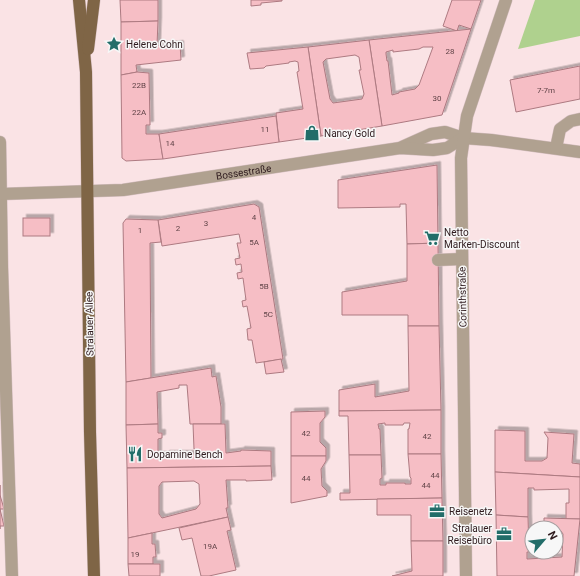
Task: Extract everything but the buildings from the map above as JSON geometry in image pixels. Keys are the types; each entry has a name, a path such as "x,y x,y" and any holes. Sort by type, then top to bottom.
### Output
{"main road":[{"name":"Stralauer Allee","path":"78,0 86,72 90,432 94,576"},
{"name":"Stralauer Allee","path":"86,72 94,0"}],"street":[{"name":"Corinthstraße","path":"466,576 461,158 463,138 469,110 506,0"},
{"path":"556,148 560,129 571,121 580,119"},
{"name":"Bossestraße","path":"1,194 123,190 400,148 431,134 444,132 463,138 491,140 580,152"},
{"path":"0,142 5,547 12,576"},
{"path":"438,260 462,260"}],"green space":[{"path":"535,0 580,0 580,36 518,49"}],"place":[{"name":"Helene Cohn","path":"114,44"},
{"name":"Nancy Gold","path":"312,133"},
{"name":"Netto Marken-Discount","path":"432,238"},
{"name":"Dopamine Bench","path":"135,454"},
{"name":"Reisenetz","path":"437,511"},
{"name":"Stralauer Reisebüro","path":"504,534"}]}
